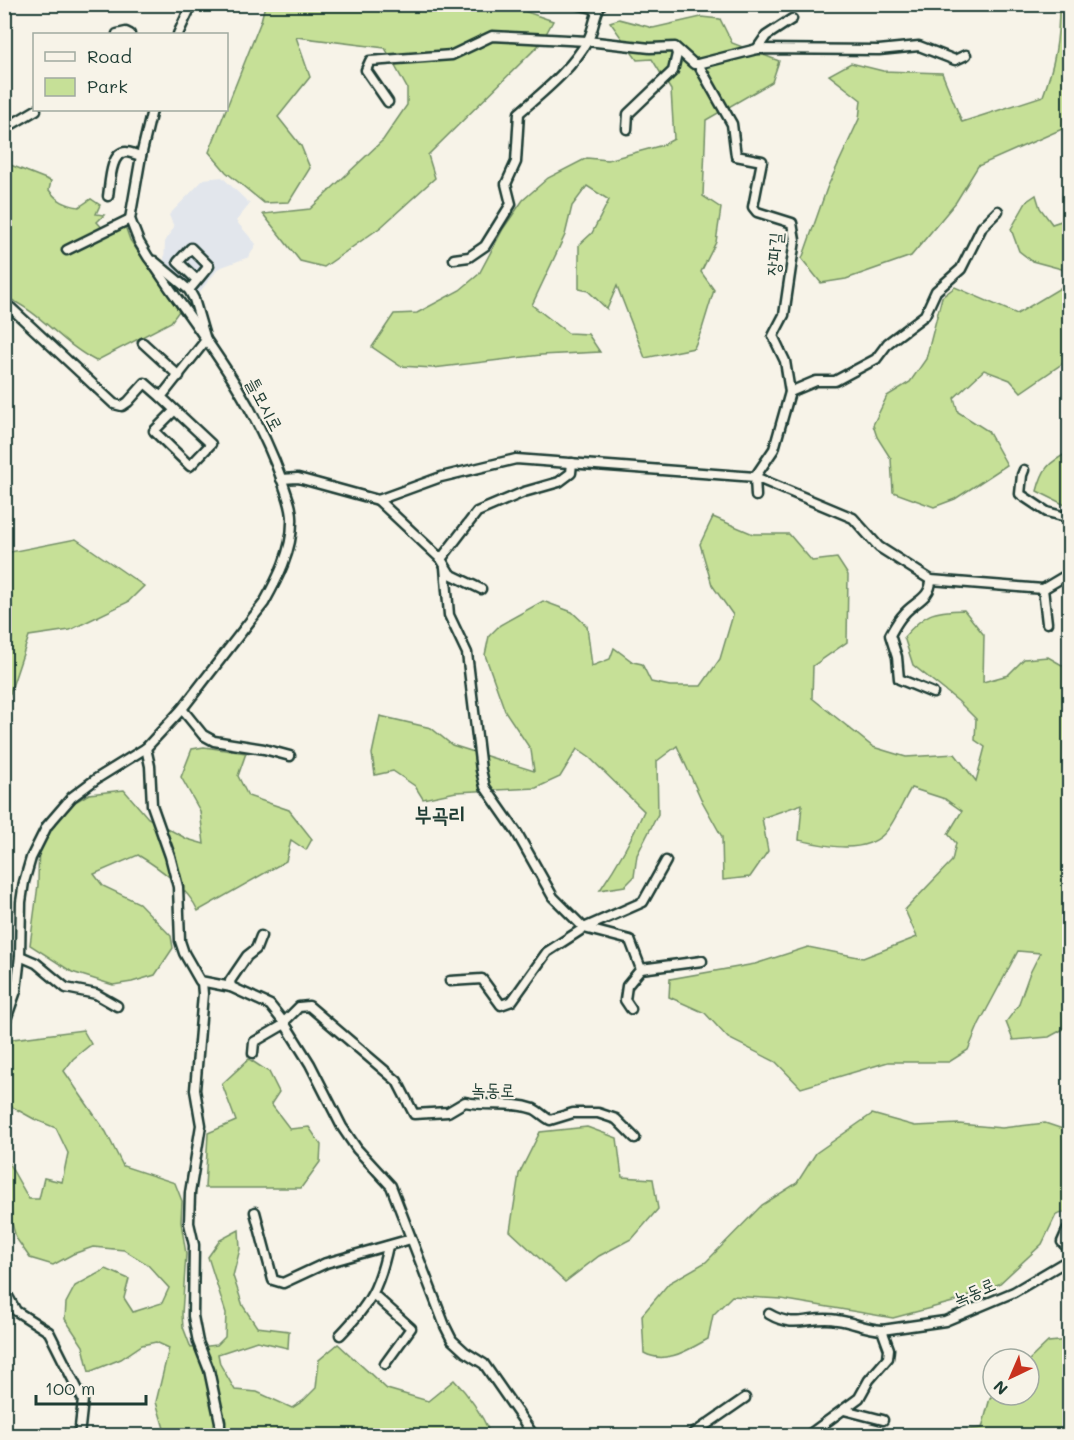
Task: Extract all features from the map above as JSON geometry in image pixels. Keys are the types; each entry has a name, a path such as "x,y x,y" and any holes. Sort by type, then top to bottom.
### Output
{"street":[{"path":"178,33 192,4"},
{"path":"454,259 469,257 485,246 511,204 506,184 516,162 519,113 569,69 592,31 598,8 576,4"},
{"path":"757,49 766,36 792,19"},
{"path":"387,102 366,70 370,62 452,55 492,36 587,41 638,47 675,47 677,54 673,71 628,114 627,129"},
{"path":"698,64 757,49 879,50 919,46 955,60 966,56"},
{"name":"장파길","path":"675,47 694,64 698,64 732,124 736,156 762,161 753,207 757,212 792,223 795,240 784,315 773,336 785,361 790,392"},
{"path":"5,128 34,111"},
{"path":"68,250 130,219 152,111"},
{"path":"108,196 114,160 118,154 125,152 141,156"},
{"path":"756,496 755,477 774,449 790,392 816,381 835,381 876,359 888,343 925,315 936,291 961,269 982,227 998,211"},
{"name":"틀모시로","path":"4,1025 15,991 20,956 21,902 24,882 31,858 47,826 72,796 146,748 182,709 264,603 282,567 290,544 292,509 262,433 238,387 139,242 130,219"},
{"path":"148,256 189,290 194,299 206,340 161,397"},
{"path":"189,290 197,280"},
{"path":"11,308 114,404 122,406 146,383 175,410 211,444 190,466 154,431 175,410"},
{"path":"143,343 178,376"},
{"path":"378,500 441,477 516,459 755,477 853,518 879,547 931,580 1043,589 1070,573"},
{"path":"441,559 477,512 524,492 560,482 571,473 573,463"},
{"path":"1024,470 1020,494 1047,512 1070,518"},
{"path":"282,479 298,478 378,500 441,559 450,574 481,589"},
{"path":"446,567 449,615 467,653 485,787 517,833 553,897 584,928 630,940 641,969"},
{"path":"931,580 925,597 904,613 890,635 897,657 899,679 933,693"},
{"path":"1043,589 1047,623"},
{"path":"182,709 203,735 214,741 264,749 290,756"},
{"path":"146,748 150,766 152,805 178,886 180,941 184,953 202,982 195,1090 201,1125 190,1193 189,1223 194,1245 193,1316 198,1342 209,1370 220,1422 220,1436"},
{"path":"450,981 482,979 501,1005 512,1001 547,952 584,928 643,902 666,861"},
{"path":"231,987 230,981 247,956 256,949 261,936"},
{"path":"20,956 36,963 66,988 96,994 117,1006"},
{"path":"631,1009 625,1000 627,986 641,969 702,961"},
{"path":"202,982 231,987 270,1005 284,1023 310,1064 352,1141 391,1186 452,1340 484,1364 534,1436"},
{"name":"녹동로","path":"253,1053 254,1042 284,1023 299,1007 309,1006 397,1081 414,1114 448,1112 465,1102 478,1105 498,1103 534,1109 550,1120 573,1113 598,1113 616,1119 635,1138"},
{"path":"255,1212 273,1280 283,1283 326,1263 411,1239"},
{"path":"1070,1224 1062,1242 1070,1251"},
{"path":"340,1335 363,1311 374,1294 384,1267 388,1245"},
{"name":"녹동로","path":"769,1314 779,1320 798,1323 821,1318 838,1320 866,1329 882,1330 945,1321 1014,1292 1070,1259"},
{"path":"4,1289 16,1311 49,1332 83,1400 79,1436"},
{"path":"374,1294 411,1328 385,1364"},
{"path":"810,1435 858,1398 869,1380 888,1358 889,1349 882,1330"},
{"path":"690,1436 745,1398"},
{"path":"844,1410 884,1419"}],"shaded area":[{"path":"222,177 250,204 236,221 256,244 249,257 219,268 198,294 164,262 165,242 174,227 169,215 204,179"}],"green space":[{"path":"265,5 511,5 553,21 541,43 428,155 435,178 381,227 324,267 300,261 263,214 310,209 383,140 407,105 407,88 385,48 296,37 310,77 278,117 301,146 310,168 289,202 264,203 226,172 209,152 225,111 228,111 228,104 261,21"},
{"path":"1059,5 1069,5 1069,126 978,166 956,202 911,256 846,279 821,283 802,259 827,188 859,119 861,100 829,75 851,63 883,71 942,73 962,122 1043,96 1056,51"},
{"path":"701,17 720,19 732,43 779,61 772,82 706,120 703,196 721,208 716,242 701,272 714,290 694,348 645,358 617,286 607,309 588,291 579,289 579,245 592,233 609,200 587,186 572,206 565,235 532,305 568,333 588,334 600,352 541,355 433,368 400,366 372,347 394,314 417,313 460,290 479,274 503,229 523,200 548,178 587,158 608,160 663,145 674,139 671,90 652,59 637,60 610,22 619,19 653,28"},
{"path":"8,164 51,181 49,190 66,204 79,207 91,199 100,205 96,214 104,215 97,222 105,231 124,223 130,240 179,311 171,322 96,361 72,346 18,303 5,297 4,175"},
{"path":"1036,195 1040,208 1052,224 1061,221 1069,214 1069,271 1032,261 1019,251 1011,229 1027,201"},
{"path":"1069,273 1069,359 1021,392 1010,380 984,370 954,398 958,412 988,431 1007,465 955,499 934,507 893,492 891,459 877,437 873,425 887,396 910,382 926,359 942,297 955,287 1017,314 1067,284"},
{"path":"1069,452 1069,507 1037,491 1047,467"},
{"path":"713,517 753,534 789,534 812,561 837,558 848,575 847,642 813,666 812,698 873,747 906,757 955,754 976,781 985,747 975,740 976,719 958,701 913,665 904,637 930,615 944,611 964,610 984,635 983,682 1008,675 1024,659 1048,657 1069,669 1069,1026 1049,1037 1013,1040 1006,1022 1018,1006 1040,953 1018,951 979,1024 968,1050 949,1062 888,1062 801,1088 776,1062 728,1038 705,1013 669,997 670,979 755,964 808,947 863,958 917,937 905,910 952,861 956,843 948,834 962,811 945,799 911,788 885,833 876,840 856,846 821,845 799,840 802,804 762,818 768,851 750,877 723,880 722,837 702,801 677,746 657,761 658,814 637,855 634,877 625,886 600,890 624,852 644,811 590,758 577,749 560,777 536,788 456,792 423,799 415,786 393,771 375,775 372,754 380,716 431,728 452,745 534,771 531,750 505,711 485,655 489,636 500,625 543,601 572,612 587,626 592,666 610,659 614,648 633,662 642,664 651,682 670,686 701,686 720,659 733,615 712,585 700,544"},
{"path":"76,539 144,586 128,602 70,630 29,636 5,708 5,553"},
{"path":"204,747 246,753 238,776 248,796 289,810 312,839 306,850 291,840 286,861 198,911 180,887 138,855 94,874 103,886 139,903 171,936 173,948 155,975 113,985 72,972 30,945 38,885 39,831 47,818 89,794 124,790 148,818 187,839 204,844 200,811 181,777 192,749"},
{"path":"83,1030 91,1044 73,1059 64,1071 106,1132 123,1166 175,1183 182,1201 181,1222 186,1254 182,1314 183,1327 191,1348 217,1345 225,1337 226,1313 208,1257 220,1240 239,1230 240,1249 233,1276 243,1306 257,1327 289,1331 288,1348 257,1341 218,1354 220,1364 235,1390 257,1392 292,1408 316,1388 319,1360 338,1344 387,1389 428,1401 454,1380 475,1406 491,1435 364,1436 357,1433 358,1435 166,1435 156,1402 169,1348 156,1342 142,1345 121,1359 89,1372 83,1346 65,1319 66,1303 75,1286 106,1269 129,1279 124,1298 133,1312 162,1303 169,1288 147,1264 124,1250 93,1247 73,1254 53,1265 30,1258 16,1238 5,1198 4,1155 29,1199 39,1199 44,1178 62,1182 68,1153 56,1128 5,1103 5,1061 13,1039"},
{"path":"249,1059 269,1072 279,1092 271,1104 290,1129 309,1127 321,1145 320,1162 301,1188 205,1188 208,1133 236,1121 222,1084"},
{"path":"872,1114 915,1126 959,1124 1002,1128 1045,1123 1069,1131 1069,1211 1056,1215 1042,1244 999,1284 953,1302 893,1318 781,1299 732,1296 713,1315 708,1339 669,1357 644,1353 642,1315 669,1283 706,1262 762,1205 797,1183 816,1153"},
{"path":"587,1127 617,1138 622,1177 653,1179 658,1209 633,1238 599,1256 565,1282 510,1231 519,1174 540,1132"},
{"path":"1069,1340 1069,1435 919,1435 982,1428 988,1407 1041,1407 1041,1349 1048,1342"}],"district":[{"name":"부곡리","path":"440,813"}]}
